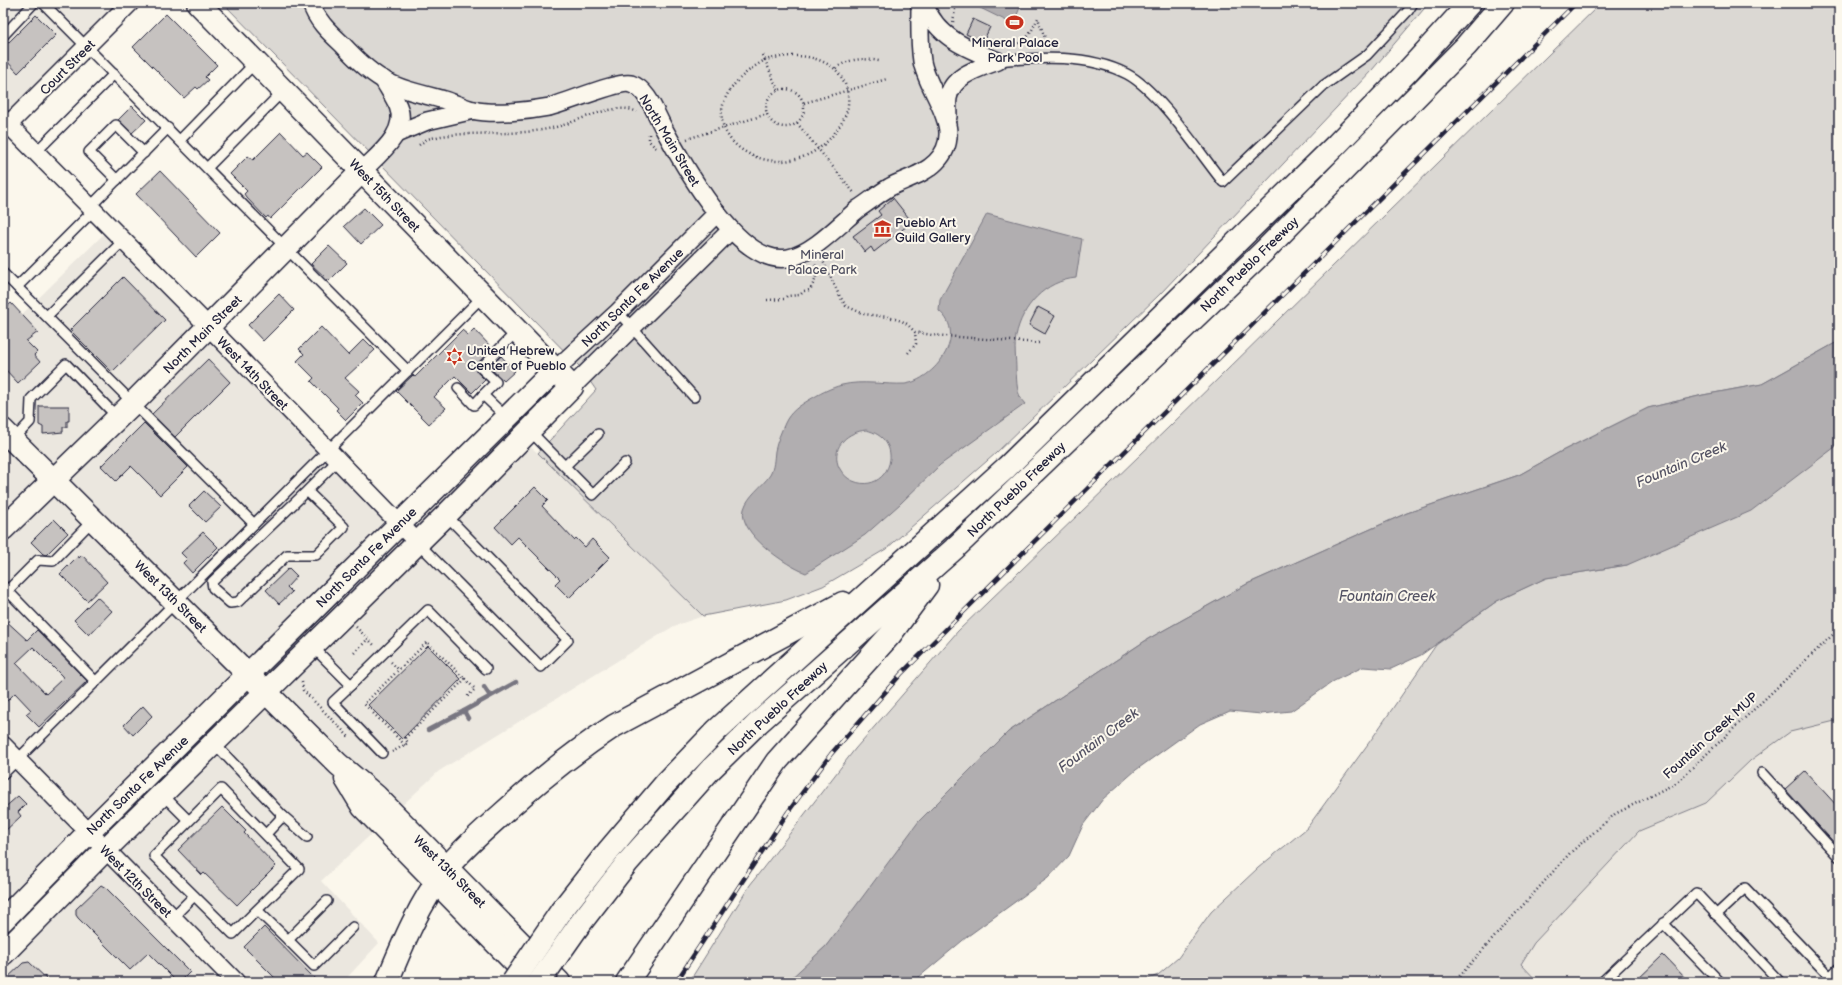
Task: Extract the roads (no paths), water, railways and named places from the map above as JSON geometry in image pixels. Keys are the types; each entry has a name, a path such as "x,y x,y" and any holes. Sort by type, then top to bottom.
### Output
{"main road":[{"name":"West 15th Street","path":"198,3 572,387"},
{"name":"North Pueblo Freeway","path":"539,982 579,925 632,857 716,765 758,724 954,549 1265,250 1466,46 1503,3"},
{"path":"1466,46 1514,3"},
{"name":"North Pueblo Freeway","path":"513,982 562,910 609,850 670,778 717,730 1007,467 1337,144 1468,5"},
{"name":"North Main Street","path":"3,529 52,480 118,418 362,171"},
{"name":"North Santa Fe Avenue","path":"3,920 88,833 555,370"},
{"name":"North Santa Fe Avenue","path":"3,954 105,850 418,543 572,387"},
{"name":"West 13th Street","path":"8,435 338,764 376,796 441,875 535,982"},
{"path":"626,982 777,761 890,635 954,549"},
{"path":"387,982 427,897 441,875 486,828 544,776 588,743 653,704 808,623 878,583"},
{"name":"West 13th Street","path":"441,875 559,982"}],"street":[{"name":"Court Street","path":"5,124 87,47 130,3"},
{"name":"North Main Street","path":"310,3 318,18 328,31 360,62 382,79 399,87 474,110"},
{"path":"920,3 922,61 926,76 941,104 948,123"},
{"path":"924,3 935,23 947,36 958,44 997,53"},
{"path":"717,213 745,244 758,252 773,258 786,258 805,251 891,186 910,179 935,163 945,147 948,137 948,98 955,83 997,53"},
{"name":"North Main Street","path":"362,171 396,134 400,125 399,108 382,79"},
{"name":"North Main Street","path":"396,134 427,121 474,110 504,111 549,107 628,82 642,90 672,144 717,213"},
{"name":"West 14th Street","path":"5,124 36,152 209,327 418,543"},
{"name":"North Santa Fe Avenue","path":"555,370 618,312 717,213"},
{"name":"North Santa Fe Avenue","path":"572,387 731,230"},
{"name":"West 12th Street","path":"3,745 236,982"}],"lane":[{"path":"3,36 34,3"},
{"path":"43,3 287,247 408,371"},
{"path":"997,53 1081,61 1104,65 1127,74 1147,88 1164,107 1223,182 1323,86 1367,55 1408,11 1413,3"},
{"path":"180,140 255,63"},
{"path":"36,152 114,74"},
{"path":"207,168 283,91"},
{"path":"117,180 89,152 116,125 144,153"},
{"path":"17,287 168,128"},
{"path":"47,316 123,241"},
{"path":"3,273 254,524"},
{"path":"308,491 344,527 316,555 287,555 238,602 230,603 213,588 212,582 308,491 333,455 408,371 483,296"},
{"path":"618,312 694,397"},
{"path":"458,388 474,404 484,395 496,382 481,368 517,331"},
{"path":"8,435 30,422 31,399 66,364 118,418"},
{"path":"484,395 507,418"},
{"path":"530,430 593,495 625,463"},
{"path":"565,466 598,434"},
{"path":"3,774 254,524 333,455"},
{"path":"418,543 541,667 568,640 446,515"},
{"path":"93,520 53,561 38,560 5,588 96,682"},
{"path":"382,753 333,702 428,610 486,668"},
{"path":"313,647 351,685"},
{"path":"214,744 283,816 307,837"},
{"path":"1762,773 1839,857"},
{"path":"221,789 266,834 299,869 233,934 154,856 188,820 221,789"},
{"path":"162,794 188,820"},
{"path":"266,834 283,816"},
{"path":"1716,915 1745,888 1833,979 1839,968"},
{"path":"1602,982 1696,893 1780,982"},
{"path":"172,918 194,896"},
{"path":"288,940 327,901"},
{"path":"257,910 314,966 353,927"},
{"path":"1663,923 1720,982"}],"water":[{"path":"970,3 1022,3 1013,24"},
{"path":"987,214 1082,239 1076,278 1054,284 1045,290 1029,305 1019,325 1015,344 1017,379 1018,392 1025,404 940,465 900,504 865,535 806,573 787,563 765,547 748,528 744,518 744,509 752,495 770,475 777,444 787,419 792,412 802,405 821,393 838,386 857,383 905,384 916,381 927,374 944,355 949,344 950,332 947,321 939,311 940,300","holes":["866,430 879,436 887,444 890,454 889,465 884,474 876,481 865,484 848,478 838,465 837,451 839,446 848,437 859,431"]},
{"name":"Fountain Creek","path":"1839,341 1839,444 1751,511 1627,565 1546,578 1497,601 1421,655 1391,669 1363,667 1334,681 1291,711 1261,714 1230,711 1200,724 1136,770 1103,799 1083,825 1069,856 1048,878 968,936 913,982 787,982 826,946 919,821 1008,732 1148,639 1247,584 1407,513 1519,475 1560,452 1648,408 1703,395 1762,384"}],"waterway":[{"path":"468,718 464,711 516,682"},
{"path":"484,687 490,696"},
{"path":"428,730 464,711"}],"railway":[{"path":"676,982 788,812 831,754 901,674 1576,3"}],"place":[{"name":"Mineral Palace Park Pool","path":"1015,23"},
{"name":"Pueblo Art Guild Gallery","path":"882,229"},
{"name":"United Hebrew Center of Pueblo","path":"454,357"}],"park label":[{"name":"Mineral Palace Park","path":"822,262"}]}
